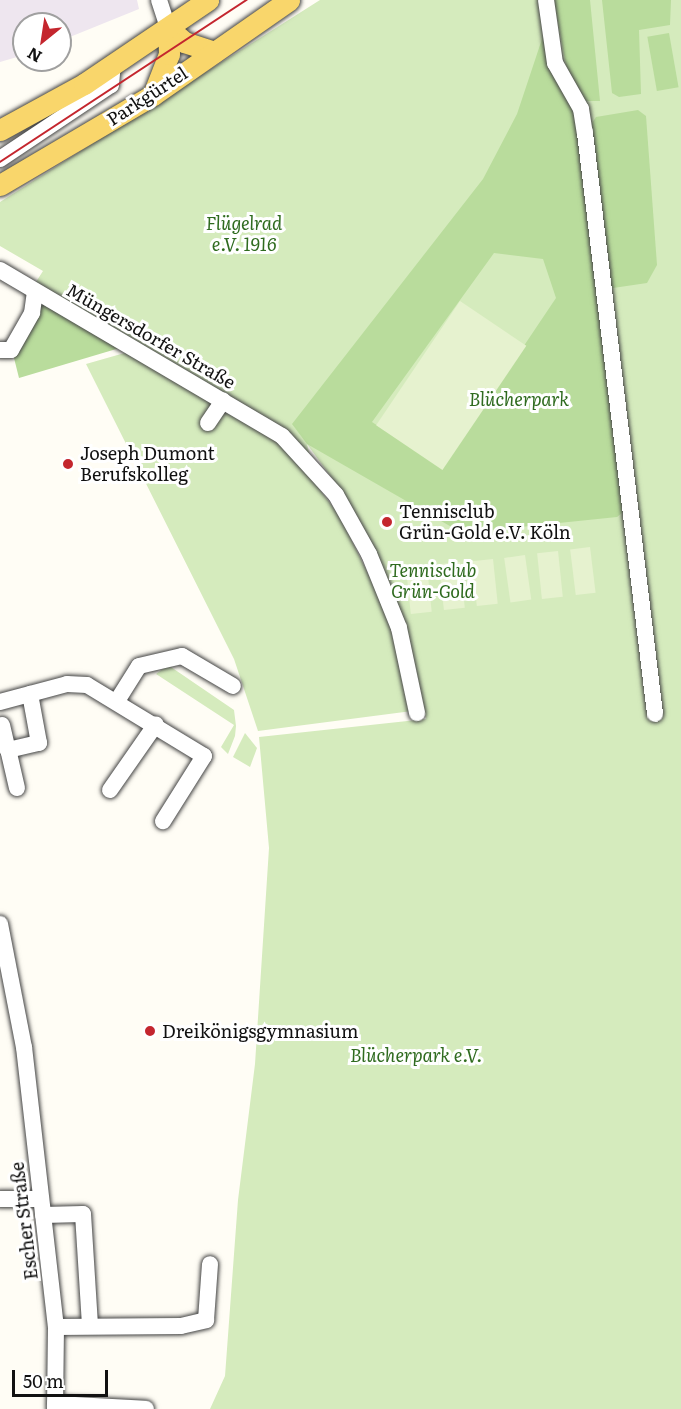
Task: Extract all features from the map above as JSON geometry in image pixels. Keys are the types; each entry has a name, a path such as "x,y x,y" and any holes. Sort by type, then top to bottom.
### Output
{"main road":[{"path":"0,130 113,64 208,0"},
{"name":"Parkgürtel","path":"0,185 153,95 289,0"},
{"path":"168,28 184,42 214,52"},
{"path":"153,95 169,54 168,28"}],"street":[{"path":"159,0 168,28"},
{"path":"546,0 555,63 581,109 585,133 655,714"},
{"path":"0,159 111,85 113,64"},
{"name":"Müngersdorfer Straße","path":"0,270 282,436 336,495 369,554 399,628 417,713"},
{"path":"0,350 8,352 16,341 32,313 35,291"},
{"path":"208,423 223,401"},
{"path":"117,701 139,666 182,656 233,686"},
{"path":"0,702 30,694 87,685 156,724 204,756 163,821"},
{"path":"8,750 39,743 30,694"},
{"path":"110,790 156,724"},
{"path":"2,725 18,788"},
{"name":"Escher Straße","path":"0,924 24,1047 56,1327 55,1406"},
{"path":"0,1199 83,1214 90,1326"},
{"path":"56,1327 181,1326 206,1320 210,1264"},
{"path":"55,1406 146,1409"}],"shaded area":[{"path":"0,0 137,0 139,9 72,36 72,12 12,12 12,58 0,62"}],"green space":[{"path":"320,0 681,0 681,1409 210,1409 225,1376 238,1200 255,1064 269,848 259,737 426,719 416,676 334,481 307,444 317,486 339,515 389,616 412,711 258,731 234,659 86,364 128,352 34,285 43,271 0,246 0,202"},
{"path":"554,0 590,0 600,101 585,101 566,65"},
{"path":"602,0 671,0 670,25 639,30 641,94 619,97 612,93"},
{"name":"Blücherpark","path":"545,30 576,115 623,512 617,517 462,533 307,444 292,424 483,179 517,114","holes":["494,253 543,259 556,298 442,468 372,422"]},
{"path":"669,33 679,87 657,91 647,37"},
{"path":"638,110 646,116 657,265 647,283 613,288 607,284 589,128 596,117"},
{"path":"460,301 526,346 442,470 376,425"},
{"path":"40,303 123,347 19,378 13,354"},
{"path":"590,547 596,593 576,595 570,549"},
{"path":"558,551 563,597 542,599 537,553"},
{"path":"525,555 531,600 510,602 504,558"},
{"path":"493,559 498,604 477,606 472,561"},
{"path":"460,562 465,608 444,610 439,564"},
{"path":"427,567 432,612 411,614 406,569"},
{"path":"168,665 234,710 235,736 228,754 221,747 234,725 156,674"},
{"path":"245,733 257,748 250,767 233,757"}],"tram line":[{"path":"0,162 247,0"}],"place":[{"name":"Joseph Dumont Berufskolleg","path":"68,464"},
{"name":"Tennisclub Grün-Gold e.V. Köln","path":"387,522"},
{"name":"Dreikönigsgymnasium","path":"150,1031"}],"park label":[{"name":"Flügelrad e.V. 1916","path":"244,234"},
{"name":"Tennisclub Grün-Gold","path":"433,581"},
{"name":"Blücherpark e.V.","path":"416,1055"}]}
